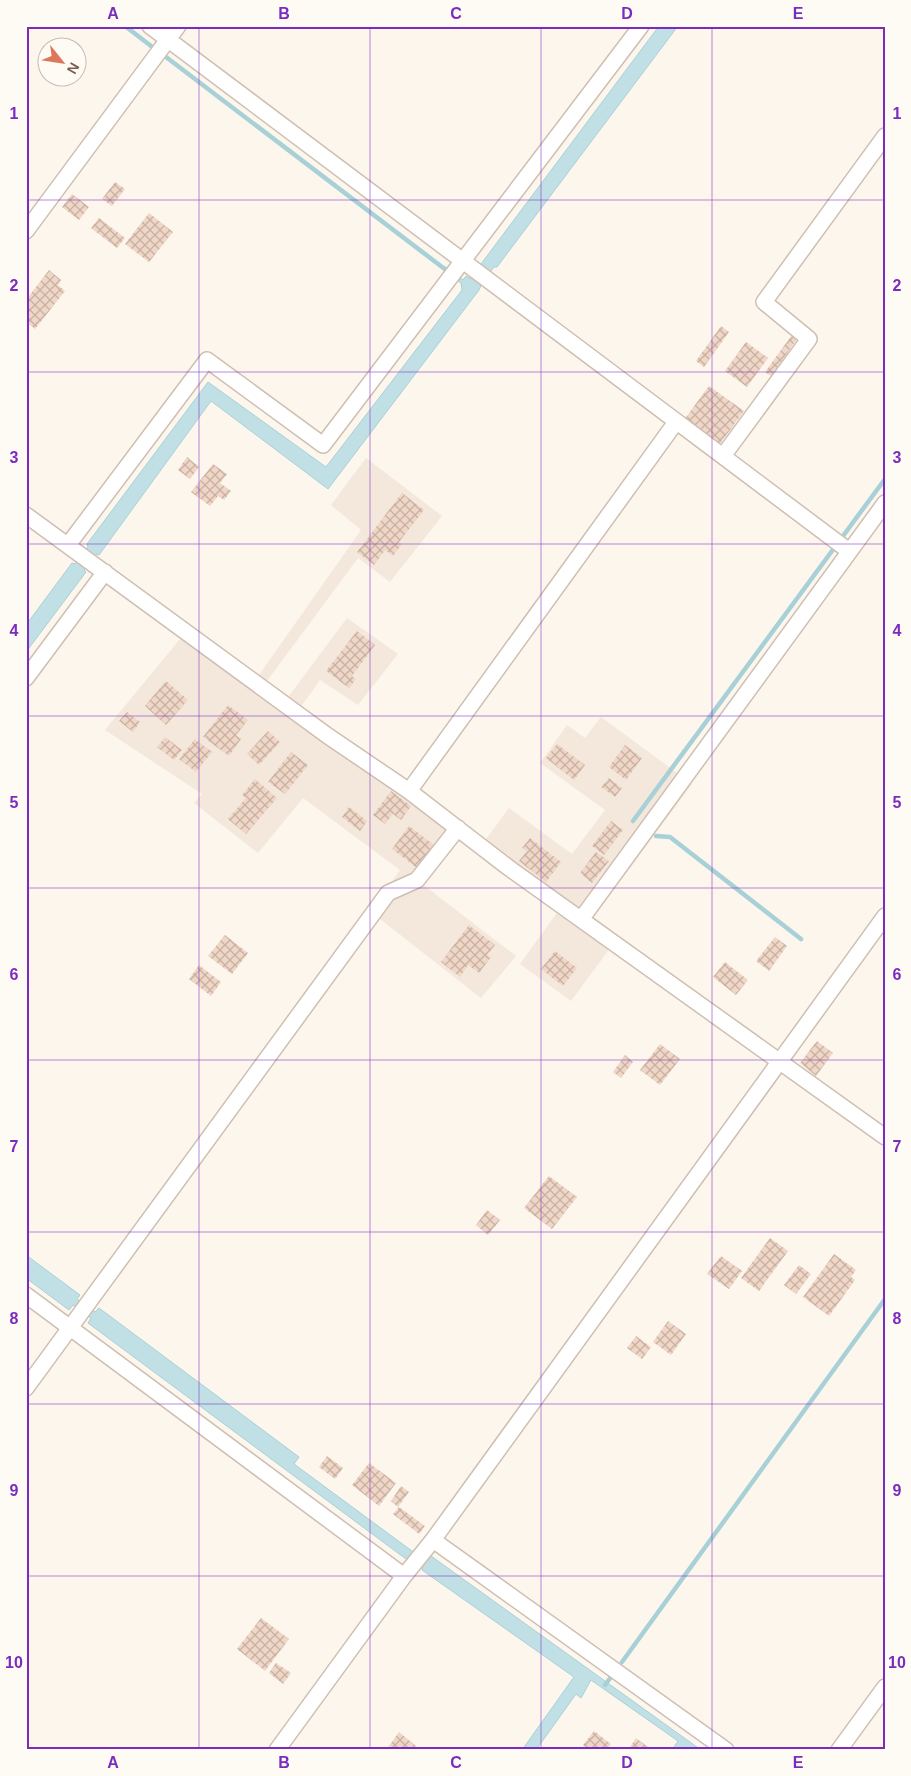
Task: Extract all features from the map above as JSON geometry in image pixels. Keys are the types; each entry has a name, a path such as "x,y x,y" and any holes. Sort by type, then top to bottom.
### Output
{"street":[{"path":"150,26 460,270 492,282 841,545"},
{"path":"26,231 178,26"},
{"path":"74,549 207,360 323,445 460,270 641,26"},
{"path":"723,456 809,339 764,302 885,136"},
{"path":"409,791 676,422"},
{"path":"582,918 841,545 885,503"},
{"path":"26,515 328,736 409,791 509,868 582,918 885,1137"},
{"path":"26,678 99,568"},
{"path":"26,1388 388,893 417,880 458,828"},
{"path":"277,1750 409,1570 429,1546 885,916"},
{"path":"26,1295 409,1570"},
{"path":"429,1546 726,1750"},
{"path":"839,1750 885,1687"}],"shaded area":[{"path":"366,458 442,516 390,582 358,558 267,681 289,696 347,618 398,654 358,705 320,680 300,708 466,827 421,883 516,956 481,998 371,912 400,870 303,798 258,853 194,803 202,794 105,730 190,627 259,675 361,530 331,505"},
{"path":"601,717 692,784 594,917 619,936 571,1001 520,964 559,910 478,850 509,808 572,854 605,810 540,763 567,725 585,738"}],"water":[{"path":"659,26 678,26 328,489 211,401 99,555 97,554 84,570 86,572 26,652 26,625 72,563 75,564 88,547 87,544 208,382 326,467 462,290 461,283 442,269 444,266 463,280 466,276 471,279 482,267 481,264"},
{"path":"26,1255 80,1295 77,1299 95,1312 99,1308 299,1457 294,1464 412,1551 428,1559 431,1556 701,1750 672,1750 678,1741 591,1680 581,1698 576,1694 536,1750 522,1750 574,1677 422,1570 423,1567 406,1559 88,1323 91,1318 73,1305 69,1310 26,1278"}],"building":[{"path":"115,182 125,189 112,206 102,199"},
{"path":"72,194 89,207 79,220 62,207"},
{"path":"149,213 173,232 149,262 125,244"},
{"path":"99,218 125,238 117,248 91,228"},
{"path":"49,270 61,280 58,285 65,291 35,329 26,322 26,300"},
{"path":"721,326 729,332 704,367 696,361"},
{"path":"792,335 797,339 771,376 765,372"},
{"path":"746,342 768,358 747,387 725,371"},
{"path":"709,386 744,411 719,445 684,420"},
{"path":"187,457 199,467 190,479 178,470"},
{"path":"213,464 227,474 220,483 231,491 224,500 218,496 210,506 191,492"},
{"path":"402,493 424,510 399,542 402,544 393,556 385,550 374,565 357,552"},
{"path":"357,631 375,645 352,676 356,679 349,688 326,671"},
{"path":"166,681 188,700 166,725 145,706"},
{"path":"228,705 248,720 236,735 241,739 229,756 203,737"},
{"path":"127,712 140,722 133,732 119,721"},
{"path":"268,731 280,742 259,765 247,754"},
{"path":"165,737 182,750 174,760 157,747"},
{"path":"195,739 212,752 196,772 179,759"},
{"path":"557,744 585,765 574,780 546,758"},
{"path":"625,745 642,758 626,780 609,767"},
{"path":"291,752 308,765 285,794 268,782"},
{"path":"609,778 622,788 615,797 601,787"},
{"path":"255,779 277,798 246,834 228,819 246,798 242,795"},
{"path":"391,791 411,806 401,820 393,814 385,824 373,815"},
{"path":"349,807 367,821 360,831 342,817"},
{"path":"611,821 623,830 604,855 592,846"},
{"path":"409,826 434,845 417,868 392,849"},
{"path":"530,838 561,862 546,882 519,861 527,851 522,848"},
{"path":"596,852 609,861 592,883 580,873"},
{"path":"469,925 495,945 487,955 491,957 479,973 468,965 460,977 441,962"},
{"path":"225,935 248,953 232,974 208,956"},
{"path":"775,937 787,946 769,971 756,961"},
{"path":"555,951 577,968 563,986 541,969"},
{"path":"725,962 748,980 736,995 713,977"},
{"path":"199,965 221,982 211,996 189,979"},
{"path":"817,1041 833,1053 816,1076 800,1063"},
{"path":"660,1044 680,1059 660,1085 640,1070"},
{"path":"625,1055 633,1062 621,1078 613,1072"},
{"path":"549,1176 577,1197 552,1229 524,1208"},
{"path":"487,1210 500,1220 488,1235 476,1225"},
{"path":"770,1238 788,1251 759,1291 741,1278"},
{"path":"834,1254 856,1270 851,1277 855,1280 829,1316 803,1297"},
{"path":"721,1256 742,1271 729,1289 707,1274"},
{"path":"799,1265 811,1274 796,1294 784,1285"},
{"path":"668,1321 686,1334 671,1355 653,1342"},
{"path":"636,1336 651,1347 642,1359 627,1348"},
{"path":"327,1456 343,1468 335,1479 319,1467"},
{"path":"369,1463 396,1483 379,1506 352,1485"},
{"path":"401,1486 409,1492 398,1507 391,1501"},
{"path":"399,1507 425,1526 419,1534 393,1514"},
{"path":"261,1618 289,1639 265,1671 237,1649"},
{"path":"276,1663 291,1673 283,1684 269,1673"},
{"path":"594,1731 611,1744 607,1750 589,1750 583,1745"},
{"path":"399,1732 416,1746 413,1750 386,1750"},
{"path":"636,1738 652,1750 628,1750"}],"waterway":[{"path":"125,26 151,46"},
{"path":"166,57 446,270"},
{"path":"633,821 885,479"},
{"path":"656,836 670,837 801,939"},
{"path":"622,1662 885,1299"},
{"path":"605,1685 611,1677"}]}
